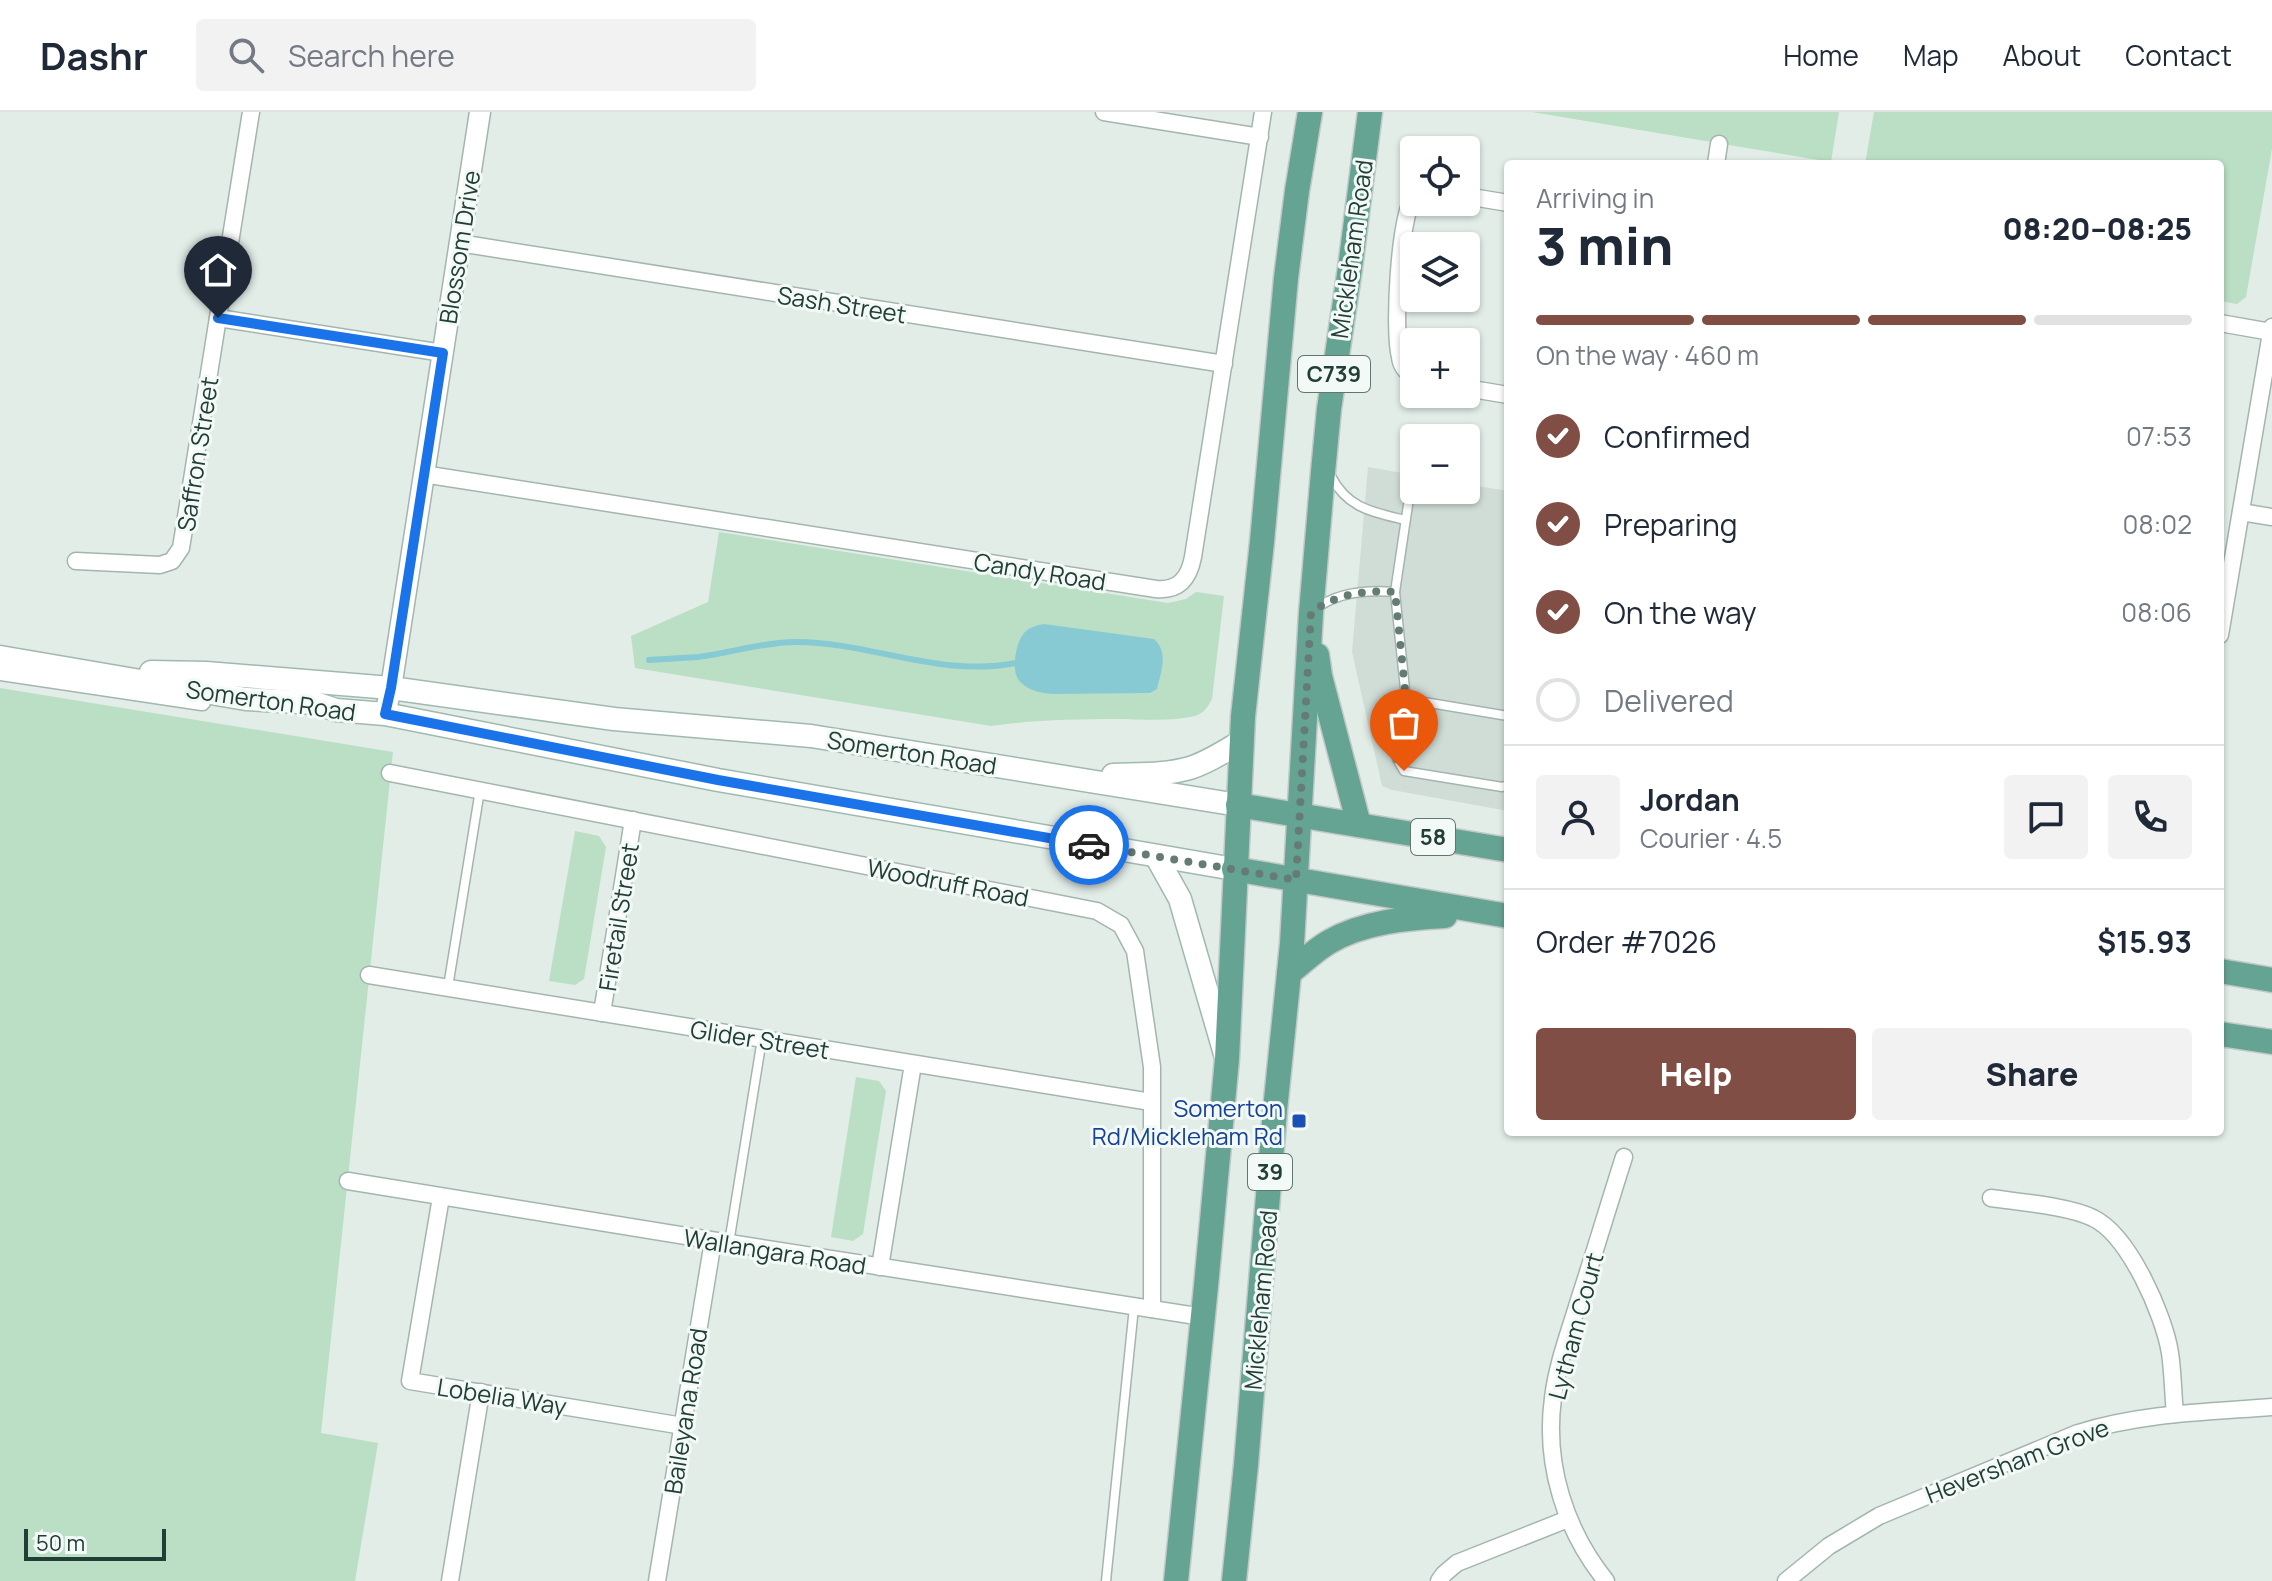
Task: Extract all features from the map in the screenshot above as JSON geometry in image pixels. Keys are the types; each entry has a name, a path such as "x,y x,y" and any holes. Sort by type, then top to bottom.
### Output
{"main road":[{"name":"C739","path":"1238,805 1286,278 1310,112"},
{"name":"Mickleham Road","path":"1234,1581 1289,973 1311,613 1326,446 1370,112"},
{"path":"1311,613 1320,676 1359,825"},
{"name":"Somerton Road","path":"0,657 246,699 315,703 336,710 385,714 718,780 1500,914"},
{"name":"Somerton Road","path":"26,662 115,671 206,673 391,688 614,719 844,740 1504,849"},
{"path":"1072,778 1191,768 1242,741"},
{"name":"39","path":"1176,1581 1227,1059 1238,805"},
{"path":"1156,856 1180,899 1227,1059"},
{"path":"1289,973 1329,942 1357,930 1407,918 1500,914"},
{"path":"2224,972 2272,980"},
{"path":"2224,1035 2272,1042"}],"street":[{"name":"Saffron Street","path":"76,561 160,565 169,563 181,548 251,112"},
{"name":"Blossom Drive","path":"385,714 480,112"},
{"path":"1104,112 1260,137"},
{"name":"Candy Road","path":"423,474 1166,590 1179,585 1191,566 1263,112"},
{"path":"1717,160 1719,144"},
{"path":"1480,198 1504,202"},
{"path":"1400,361 1398,297 1406,216"},
{"name":"Sash Street","path":"459,243 1224,364"},
{"path":"218,318 443,353"},
{"path":"2224,324 2272,330 2241,512 2227,548 2224,585"},
{"path":"1480,390 1504,394"},
{"path":"2241,512 2272,517"},
{"path":"0,672 224,705 246,699"},
{"name":"Woodruff Road","path":"390,773 1097,911 1121,925 1135,951 1152,1067 1152,1309"},
{"name":"Firetail Street","path":"602,1013 633,820"},
{"name":"Glider Street","path":"369,975 1151,1102"},
{"path":"880,1267 913,1064"},
{"name":"Lytham Court","path":"1606,1581 1585,1553 1568,1519 1554,1467 1551,1441 1553,1398 1563,1353 1624,1157"},
{"name":"Wallangara Road","path":"348,1181 1203,1317"},
{"name":"Lobelia Way","path":"441,1197 410,1381 683,1426"},
{"path":"1991,1198 2092,1217 2107,1227 2127,1250 2161,1316 2170,1353 2175,1414"},
{"name":"Baileyana Road","path":"657,1581 683,1426 721,1242"},
{"path":"450,1581 481,1392"},
{"name":"Heversham Grove","path":"1786,1581 1852,1530 1912,1501 2078,1433 2127,1420 2272,1407"},
{"path":"1439,1581 1457,1563 1568,1519"}],"lane":[{"path":"1326,446 1329,472 1338,490 1361,508 1405,520"},
{"path":"1408,505 1395,592 1406,699 1397,759 1404,771 1504,786"},
{"path":"1311,613 1335,598 1362,592 1395,592"},
{"path":"1406,699 1504,715"},
{"path":"448,988 480,790"},
{"path":"721,1242 762,1039"},
{"path":"1106,1581 1134,1307"}],"shaded area":[{"path":"1368,467 1400,473 1400,504 1480,504 1480,486 1504,490 1504,810 1382,786 1352,652"}],"green space":[{"path":"1532,112 1839,112 1831,160"},
{"path":"1874,112 2272,112 2272,149 2246,297 2237,304 2224,302 2224,160 1866,160"},
{"path":"719,532 1168,603 1186,599 1196,592 1224,596 1212,699 1201,713 1185,718 1053,720 991,726 635,668 631,636 708,602"},
{"path":"0,688 393,752 321,1433 378,1443 355,1581 0,1581"},
{"path":"575,831 599,836 606,847 584,979 575,985 549,981"},
{"path":"856,1077 879,1081 886,1091 863,1234 853,1241 831,1237"}],"water":[{"path":"1044,624 1154,639 1163,656 1157,689 1150,693 1052,694 1029,688 1021,683 1016,674 1017,647 1026,631"}],"waterway":[{"path":"649,660 698,657 796,642 851,647 960,666 1016,663"}],"way so far":[{"path":"1089,845 1296,880 1311,613 1335,598 1362,592 1395,592 1406,699 1397,759 1404,771"}],"place":[{"name":"Somerton Rd/Mickleham Rd","path":"1299,1121"}],"route":[{"path":"218,318 443,353 385,714 718,780 1089,845"}]}
